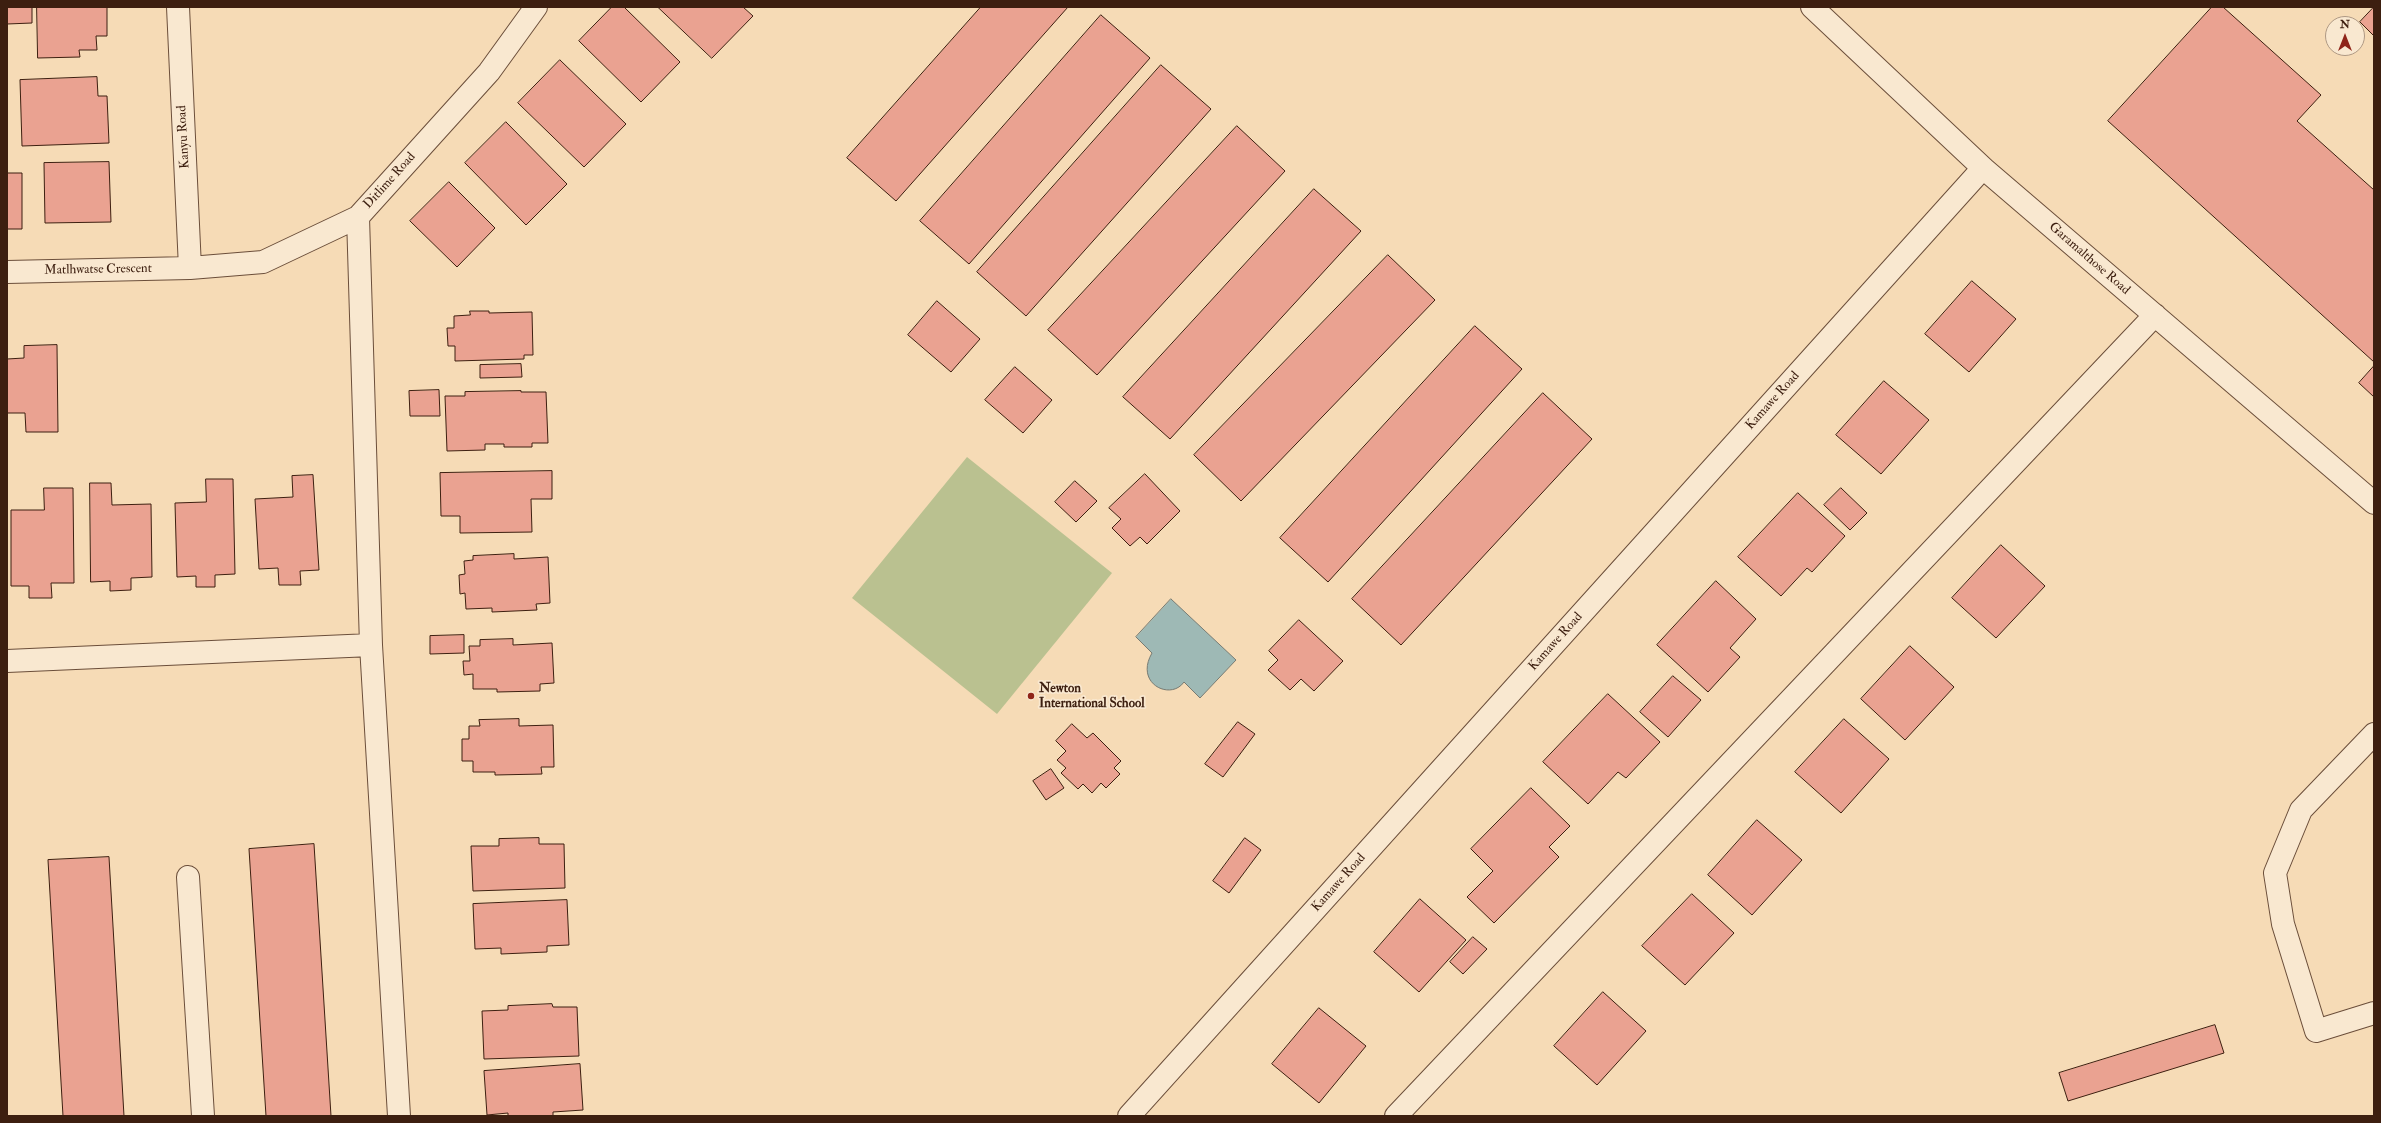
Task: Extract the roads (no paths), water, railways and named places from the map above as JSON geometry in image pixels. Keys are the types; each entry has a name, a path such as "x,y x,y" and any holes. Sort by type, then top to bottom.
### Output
{"street":[{"name":"Kanyu Road","path":"178,7 190,268"},
{"name":"Ditlime Road","path":"190,268 263,262 358,217 489,72 536,7"},
{"name":"Garamalthose Road","path":"1812,7 1983,168 2374,502"},
{"name":"Kamawe Road","path":"1129,1116 1983,168"},
{"path":"358,217 371,645 399,1116"},
{"name":"Matlhwatse Crescent","path":"7,272 190,268"},
{"path":"1396,1116 2155,315"},
{"path":"7,661 371,645"},
{"path":"2374,734 2300,810 2275,873 2283,924 2316,1031 2374,1014"},
{"path":"188,877 203,1116"}],"water":[{"path":"1171,599 1236,660 1200,698 1184,682 1171,690 1156,686 1151,681 1148,673 1148,664 1152,653 1136,637"}],"place":[{"name":"Newton International School","path":"1031,696"}]}
